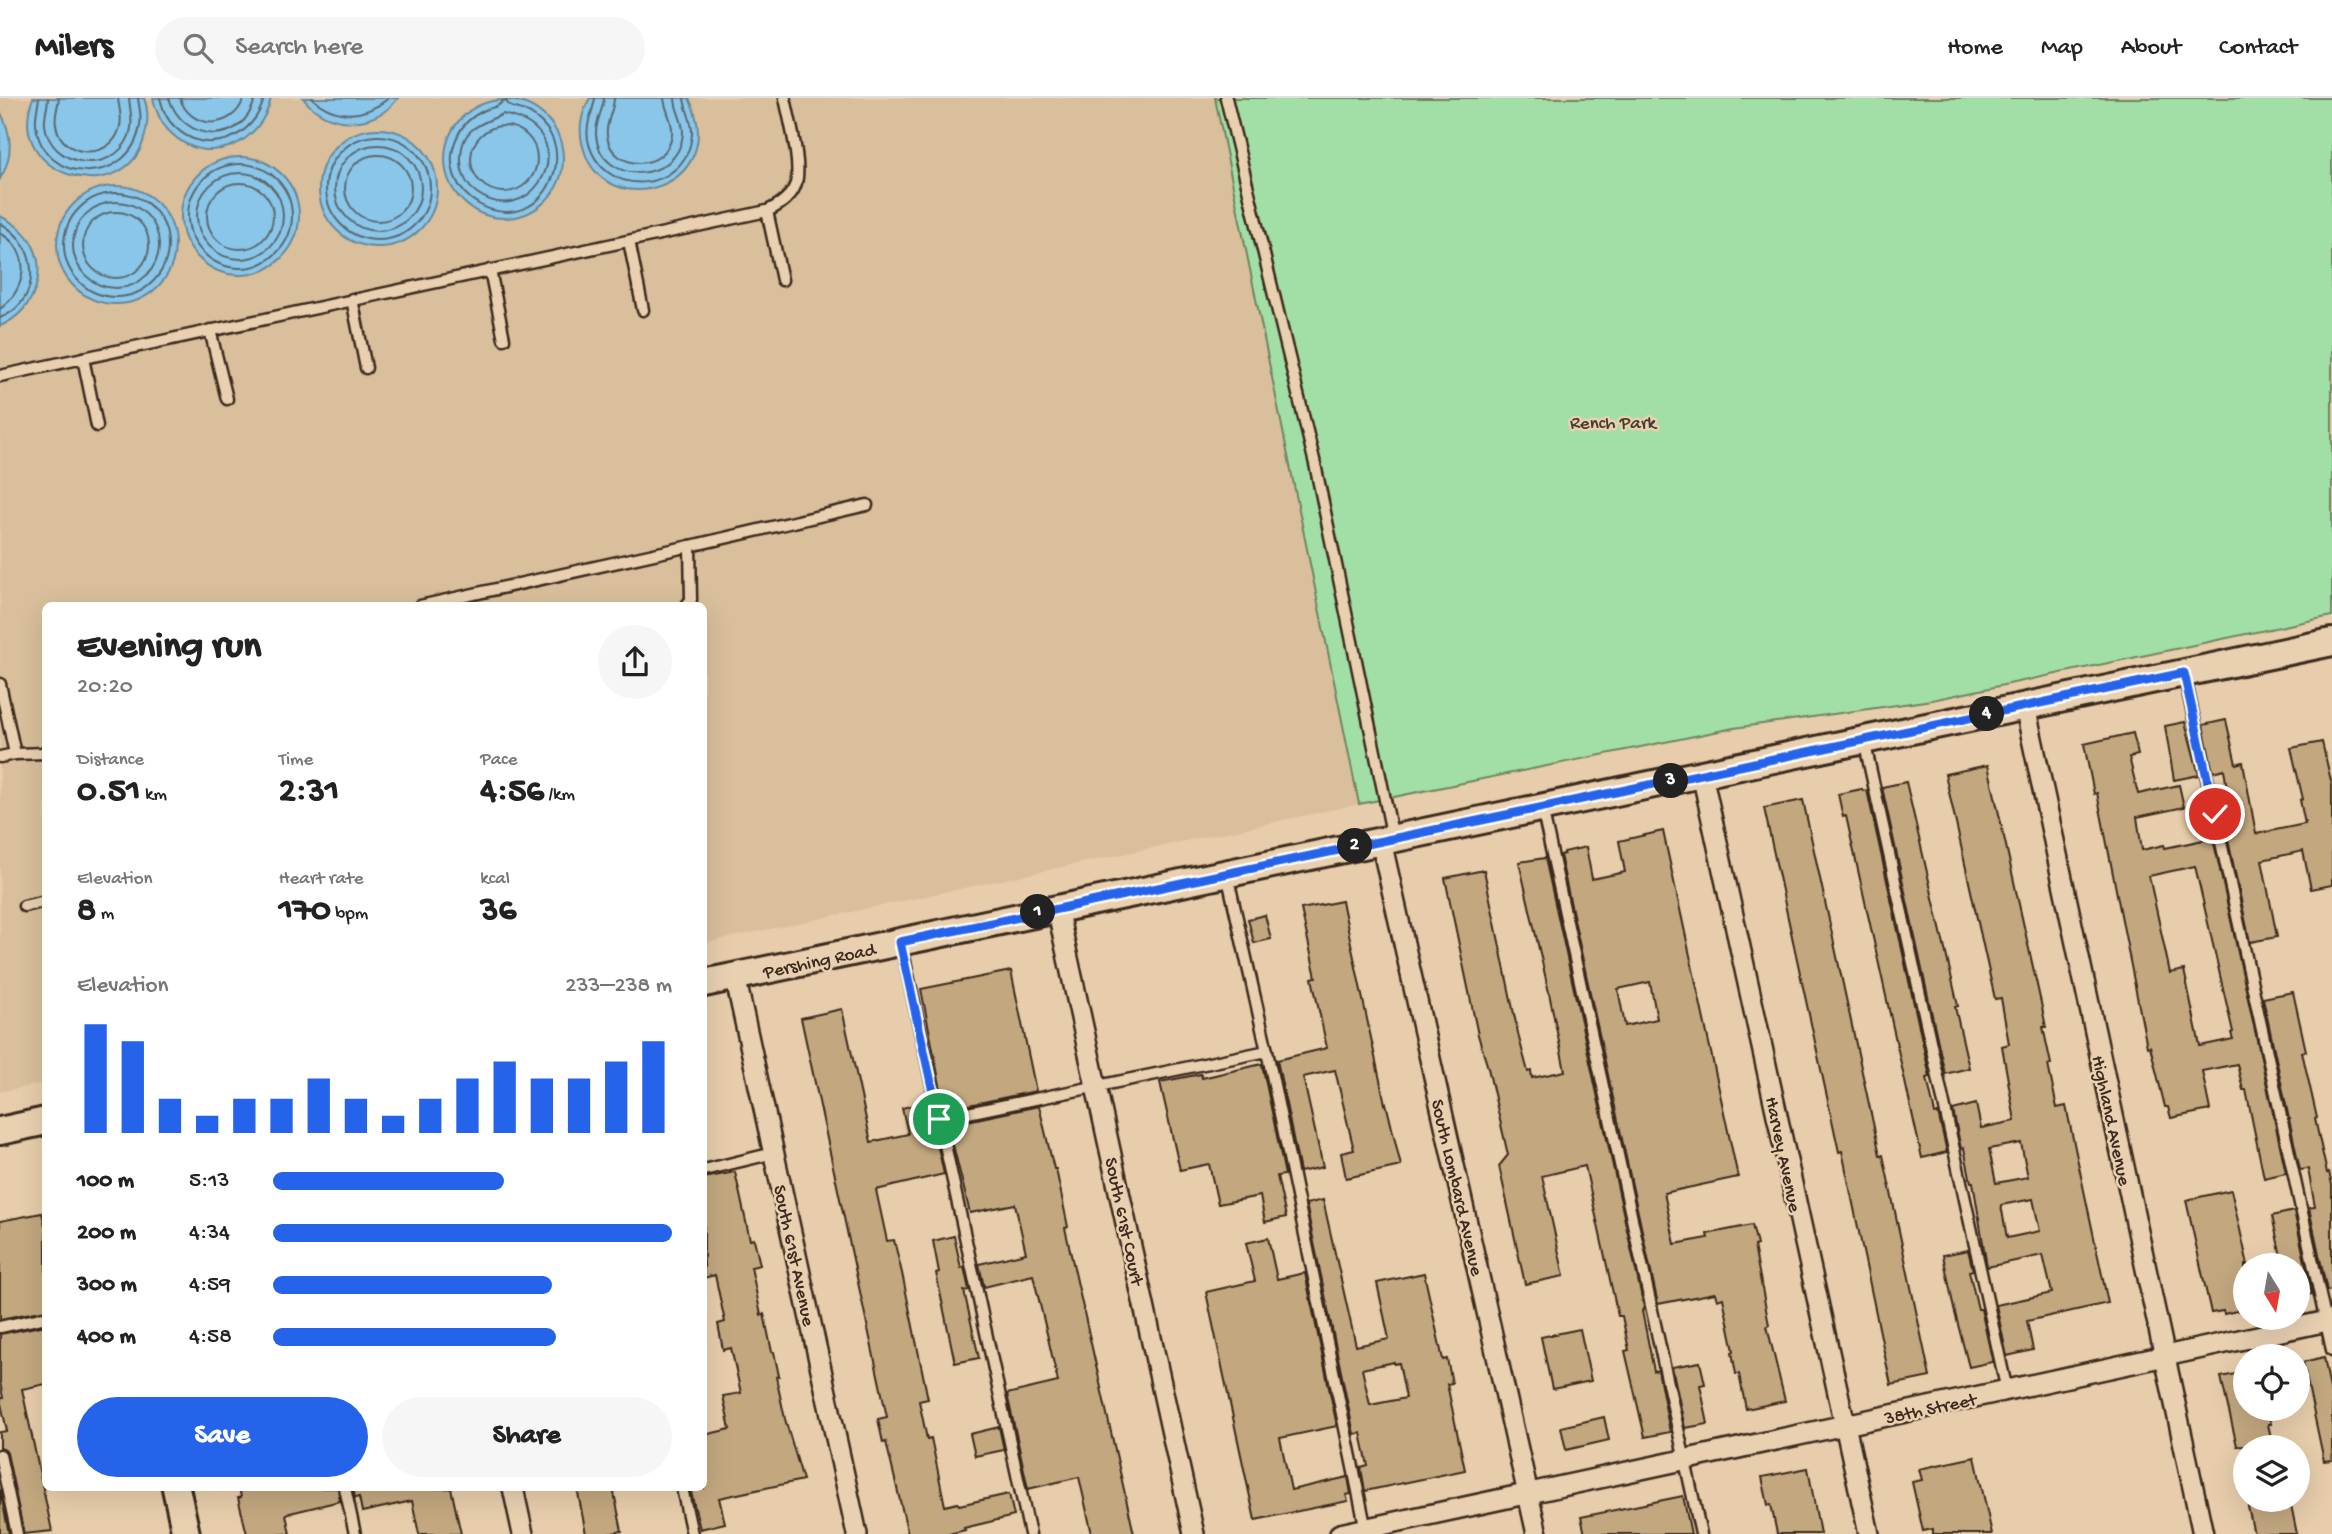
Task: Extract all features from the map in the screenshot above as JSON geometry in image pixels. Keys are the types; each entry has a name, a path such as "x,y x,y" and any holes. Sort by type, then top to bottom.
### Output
{"main road":[{"name":"Pershing Road","path":"707,982 2332,642"},
{"path":"0,1131 42,1122"},
{"path":"177,1491 186,1534"}],"street":[{"name":"Highland Avenue","path":"2025,706 2203,1534"},
{"name":"Harvey Avenue","path":"1702,774 1869,1534"},
{"name":"South Lombard Avenue","path":"1387,840 1537,1534"},
{"name":"South 61st Court","path":"1057,908 1194,1534"},
{"name":"South 61st Avenue","path":"735,976 857,1534"},
{"name":"38th Street","path":"1340,1534 1366,1531 2329,1321"},
{"path":"514,1491 523,1534"}],"lane":[{"path":"0,376 767,211 782,204 796,185 797,152 785,98"},
{"path":"1226,98 1315,464 1387,840"},
{"path":"767,211 782,279"},
{"path":"629,240 643,310"},
{"path":"490,270 504,339"},
{"path":"352,299 366,368"},
{"path":"210,330 227,399"},
{"path":"83,358 97,426"},
{"path":"438,602 867,505"},
{"path":"689,602 690,546"},
{"path":"2184,673 2329,1321 2332,1350"},
{"path":"0,684 15,754"},
{"path":"1864,740 2007,1391"},
{"path":"0,757 42,753"},
{"path":"1542,807 1701,1534"},
{"path":"1227,873 1267,1051 1366,1531"},
{"path":"24,906 42,902"},
{"path":"900,942 1030,1534"},
{"path":"939,1119 1267,1051"},
{"path":"707,1169 774,1153"},
{"path":"0,1327 42,1318"},
{"path":"0,1455 17,1534"},
{"path":"346,1491 355,1534"},
{"path":"683,1491 692,1534"}],"shaded area":[{"path":"0,98 1215,98 1359,804 707,942 707,602 42,602 42,1084 0,1092"}],"green space":[{"name":"Rench Park","path":"1215,98 2332,98 2332,616 1932,700 1734,728 1359,804"}],"water":[{"path":"33,98 144,98 147,126 134,159 116,173 94,178 71,175 50,165 35,148 28,125"},
{"path":"153,98 271,98 256,128 244,139 215,150 200,149 184,143 170,132 159,117"},
{"path":"303,98 398,98 377,116 351,122 324,116"},
{"path":"590,98 689,98 698,129 694,154 680,174 661,186 638,190 616,186 597,173 584,150 581,124"},
{"path":"504,100 527,104 546,117 559,136 563,159 559,182 546,201 527,214 504,218 481,214 462,201 449,182 445,159 449,136 462,117 481,104"},
{"path":"0,111 10,145 8,161 0,179"},
{"path":"378,129 401,133 420,146 433,165 437,188 433,211 420,230 401,243 378,247 355,243 336,230 323,211 319,188 323,165 336,146 355,133"},
{"path":"240,157 263,161 282,174 295,193 299,216 295,239 282,258 263,271 240,275 217,271 198,258 185,239 181,216 185,193 198,174 217,161"},
{"path":"116,186 139,190 158,203 171,222 175,245 171,268 158,287 139,300 116,304 93,300 74,287 61,268 57,245 61,222 74,203 93,190"},
{"path":"0,216 20,229 34,247 38,274 36,287 22,310 0,326"}],"building":[{"path":"2226,720 2236,764 2243,762 2256,834 2305,824 2300,800 2303,799 2291,748 2322,742 2332,785 2332,885 2311,889 2303,851 2262,860 2277,937 2250,942 2227,835 2234,834 2224,769 2213,772 2203,725"},
{"path":"2185,722 2199,775 2174,780 2165,726"},
{"path":"2133,733 2138,755 2129,757 2138,794 2179,785 2184,807 2137,817 2142,850 2213,838 2286,1173 2264,1178 2246,1090 2243,1090 2237,1064 2202,1071 2210,1110 2171,1118 2168,1107 2165,1107 2150,1046 2147,1047 2097,793 2094,794 2084,744","holes":["2195,866 2233,1039 2200,1046 2184,970 2170,973 2149,876"]},
{"path":"1988,765 2046,1027 2043,1027 2051,1064 2048,1065 2057,1108 2066,1106 2108,1303 2027,1321 2033,1350 2007,1356 1996,1305 2052,1293 2043,1255 1987,1267 1973,1182 1964,1148 1961,1149 1953,1110 1976,1104 1981,1128 2015,1121 2002,1046 2009,1044 2001,998 1995,999 1945,774","holes":["2021,1143 2028,1177 1996,1183 1989,1149","2033,1199 2040,1231 2007,1238 2001,1205"]},
{"path":"1906,782 1958,1006 1955,1007 1969,1068 1945,1074 1882,787"},
{"path":"1867,790 1930,1077 1927,1078 1947,1152 1922,1158 1846,816 1843,817 1838,794"},
{"path":"1803,800 1930,1377 1891,1385 1842,1151 1839,1152 1764,808"},
{"path":"1663,831 1738,1177 1664,1193 1675,1244 1752,1225 1769,1325 1767,1326 1785,1401 1746,1409 1739,1374 1736,1374 1723,1298 1717,1300 1715,1293 1658,1304 1560,855 1586,847 1592,879 1625,872 1619,841","holes":["1650,982 1657,1019 1625,1026 1618,989"]},
{"path":"1545,858 1644,1307 1642,1311 1654,1371 1658,1370 1670,1432 1645,1437 1625,1351 1629,1350 1622,1316 1618,1316 1585,1166 1542,1176 1564,1276 1525,1284 1499,1166 1508,1155 1478,1035 1445,878 1484,870 1519,1038 1532,1078 1565,1071 1519,862"},
{"path":"1342,901 1385,1104 1401,1166 1346,1178 1341,1153 1354,1150 1335,1070 1303,1077 1323,1167 1300,1172 1277,1060 1327,1048 1312,978 1316,977 1301,909"},
{"path":"1265,915 1271,939 1254,943 1248,919"},
{"path":"1011,971 1036,1091 945,1110 921,989"},
{"path":"2293,992 2306,1051 2302,1052 2317,1118 2315,1119 2332,1185 2332,1290 2327,1291 2309,1208 2315,1207 2308,1169 2300,1170 2263,998"},
{"path":"842,1009 871,1142 908,1134 902,1108 928,1102 944,1174 876,1190 887,1241 894,1240 902,1273 928,1399 919,1401 927,1439 931,1438 945,1506 1009,1494 1014,1516 949,1534 908,1534 878,1419 887,1417 801,1018"},
{"path":"1262,1064 1285,1175 1277,1176 1286,1217 1265,1222 1260,1196 1218,1204 1209,1164 1180,1170 1160,1082 1201,1074 1202,1078"},
{"path":"1039,1106 1056,1169 1068,1227 1065,1228 1134,1534 1092,1534 1079,1477 1028,1489 1007,1394 1058,1382 1033,1275 984,1287 979,1264 1026,1253 1015,1204 970,1213 948,1125"},
{"path":"735,1172 750,1240 754,1239 760,1265 751,1267 761,1315 764,1314 774,1352 785,1419 803,1480 719,1498 725,1523 700,1529 691,1491 707,1491 707,1434 730,1429 723,1396 741,1393 731,1348 723,1350 718,1324 725,1322 715,1275 707,1277 707,1177"},
{"path":"2231,1190 2245,1253 2233,1253 2233,1312 2211,1313 2186,1200"},
{"path":"1323,1200 1356,1346 1389,1339 1377,1283 1424,1273 1443,1360 1447,1359 1452,1383 1447,1384 1465,1470 1365,1491 1361,1468 1368,1466 1361,1433 1354,1434 1306,1204","holes":["1399,1363 1406,1398 1370,1405 1362,1369"]},
{"path":"2294,1211 2303,1253 2280,1253 2272,1216"},
{"path":"42,1213 42,1311 0,1319 0,1221"},
{"path":"954,1236 969,1290 964,1291 979,1358 955,1363 936,1273 939,1272 933,1241"},
{"path":"1268,1238 1277,1279 1305,1273 1337,1426 1280,1438 1291,1490 1348,1477 1351,1494 1346,1495 1348,1501 1255,1520 1206,1292 1255,1281 1246,1243"},
{"path":"1968,1250 1973,1270 1969,1271 1992,1359 1992,1362 1969,1367 1943,1255"},
{"path":"42,1326 42,1385 22,1389 52,1531 24,1534 7,1453 0,1448 0,1432 7,1431 0,1399 3,1398 0,1382 0,1334"},
{"path":"1580,1329 1591,1381 1552,1389 1541,1337"},
{"path":"2324,1357 2332,1400 2332,1460 2324,1461 2310,1395 2310,1360"},
{"path":"1700,1362 1705,1384 1700,1385 1708,1424 1685,1428 1672,1367"},
{"path":"2233,1374 2233,1421 2270,1421 2271,1424 2268,1424 2270,1435 2234,1435 2221,1377"},
{"path":"1604,1417 1609,1440 1566,1450 1561,1427"},
{"path":"999,1427 1004,1450 975,1456 970,1434"},
{"path":"1975,1457 1992,1534 1933,1534 1933,1529 1923,1531 1912,1482 1922,1480 1919,1469"},
{"path":"1808,1468 1820,1534 1777,1534 1762,1477"},
{"path":"0,1490 9,1534 0,1534"},
{"path":"240,1491 338,1491 340,1501 286,1514 290,1534 247,1534 238,1498 241,1497"},
{"path":"354,1491 452,1491 461,1534 419,1534 412,1501 362,1512 359,1497 355,1498"},
{"path":"578,1491 614,1491 622,1531 586,1534"},
{"path":"1683,1496 1691,1534 1585,1534 1581,1517"},
{"path":"2249,1512 2292,1512 2297,1534 2254,1534"}],"route":[{"path":"939,1119 900,942 2184,673 2215,814"}]}
